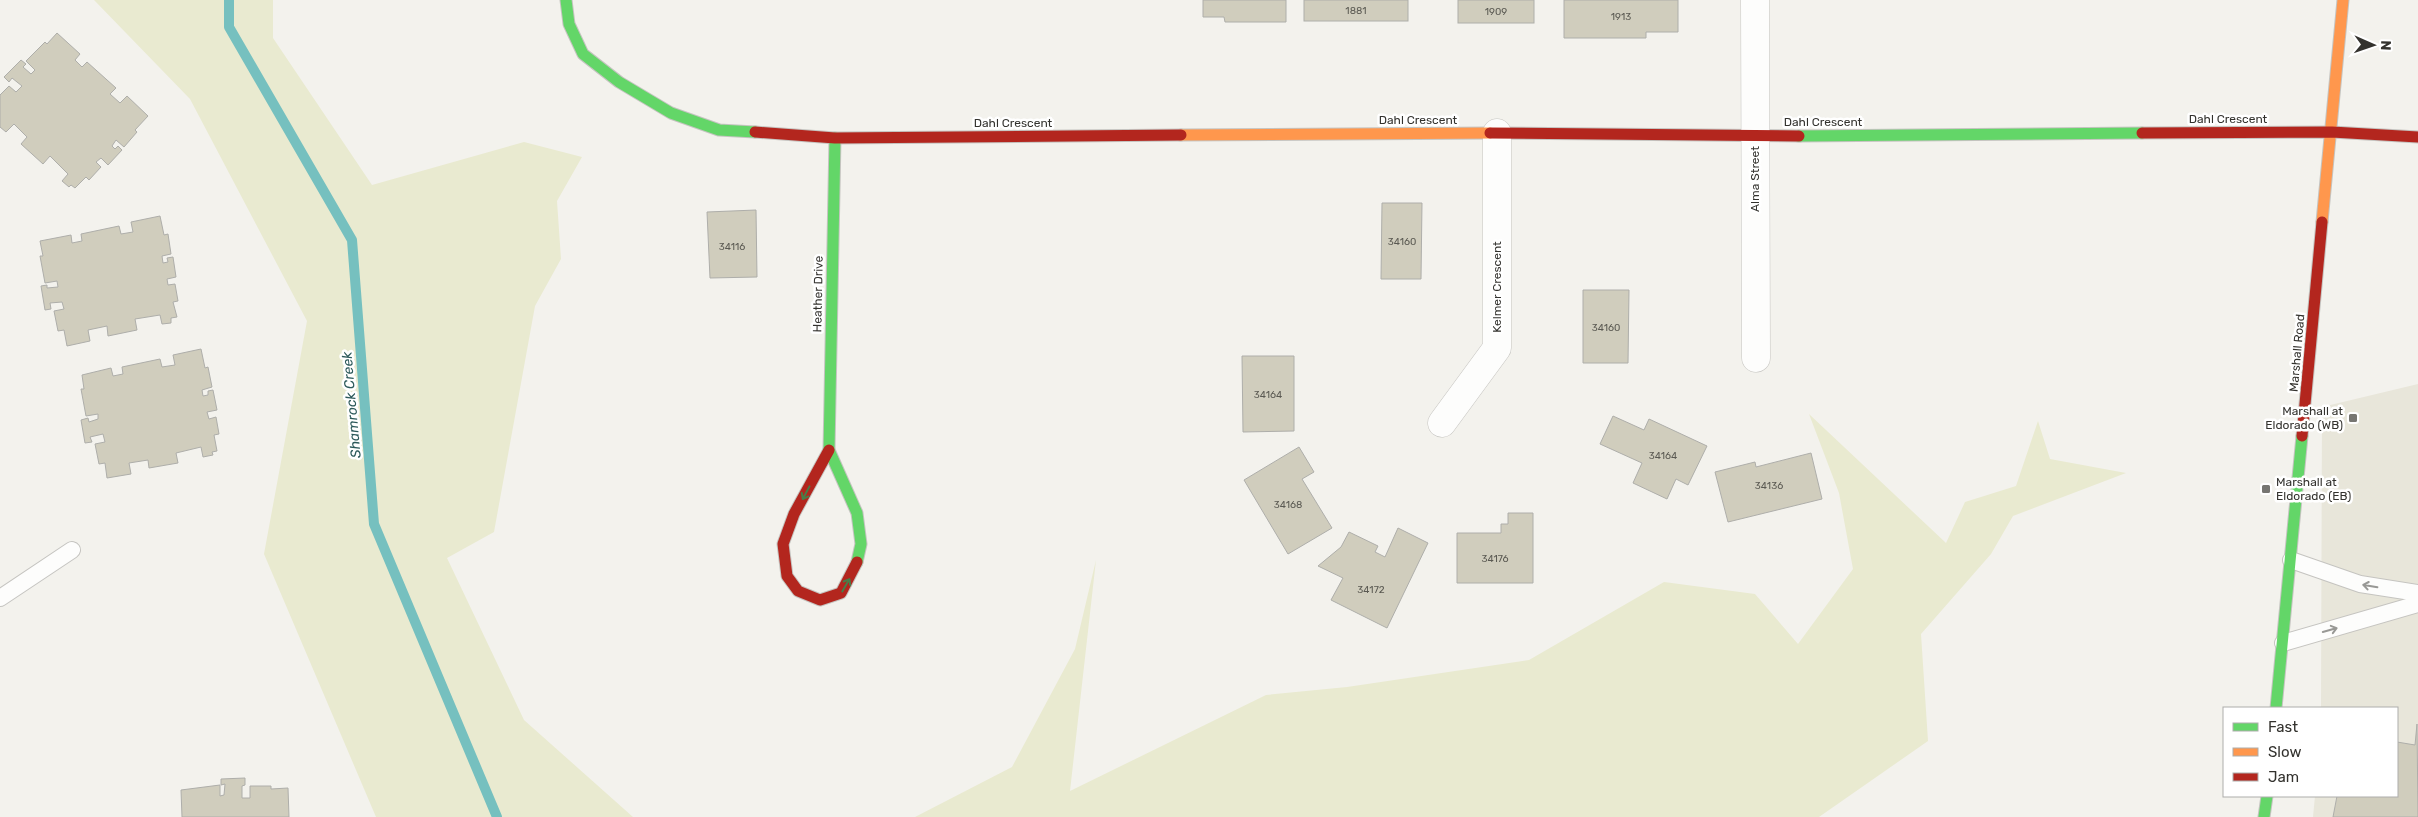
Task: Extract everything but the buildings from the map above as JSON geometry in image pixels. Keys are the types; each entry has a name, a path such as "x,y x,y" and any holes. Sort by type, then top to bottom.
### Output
{"street":[{"name":"Dahl Crescent","path":"566,0 569,24 583,54 619,82 671,113 719,130 835,138 1497,133 1754,136 2332,132 2418,137"},
{"name":"Alma Street","path":"1755,0 1756,358"},
{"name":"Marshall Road","path":"2276,707 2343,0"},
{"name":"Kelmer Crescent","path":"1442,422 1497,348 1497,133"},
{"name":"Heather Drive","path":"829,450 794,514 783,544 787,576 798,591 820,600 841,593 856,568 861,544 857,513 829,450 835,138"},
{"path":"2264,817 2267,797"}],"lane":[{"path":"0,598 72,550"},
{"path":"2291,560 2360,584 2418,593"},
{"path":"2283,643 2418,604"}],"shaded area":[{"path":"2418,384 2418,817 2313,817 2315,797 2398,797 2398,707 2321,707 2322,407"}],"green space":[{"path":"94,0 273,0 273,38 372,185 524,142 582,157 557,201 561,259 535,306 494,532 447,558 524,720 633,817 376,817 264,554 307,321 190,99"},
{"path":"1809,414 1946,543 1965,502 2016,486 2038,421 2050,459 2126,473 2013,516 1991,554 1921,634 1928,741 1819,817 915,817 1012,767 1075,649 1096,560 1070,791 1266,695 1347,687 1529,660 1664,582 1755,594 1798,644 1853,569 1839,493"}],"waterway":[{"name":"Shamrock Creek","path":"229,0 229,27 352,240 374,524 497,817"}],"traffic: fast":[{"path":"566,0 569,24 583,54 619,82 671,113 719,130 755,132"},
{"path":"1799,136 2142,133"},
{"path":"835,138 829,450 857,513 861,544 857,562"},
{"path":"2276,707 2302,436"},
{"path":"2264,817 2267,797"}],"traffic: slow":[{"path":"2322,222 2343,0"},
{"path":"1181,135 1490,133"}],"traffic: jam":[{"path":"755,132 835,138 1181,135"},
{"path":"2142,133 2332,132 2418,137"},
{"path":"1490,133 1799,136"},
{"path":"2302,436 2322,222"},
{"path":"829,450 794,514 783,544 787,576 798,591 820,600 841,593 857,562"}],"place":[{"name":"Marshall at Eldorado (WB)","path":"2353,418"},
{"name":"Marshall at Eldorado (EB)","path":"2266,489"}]}
